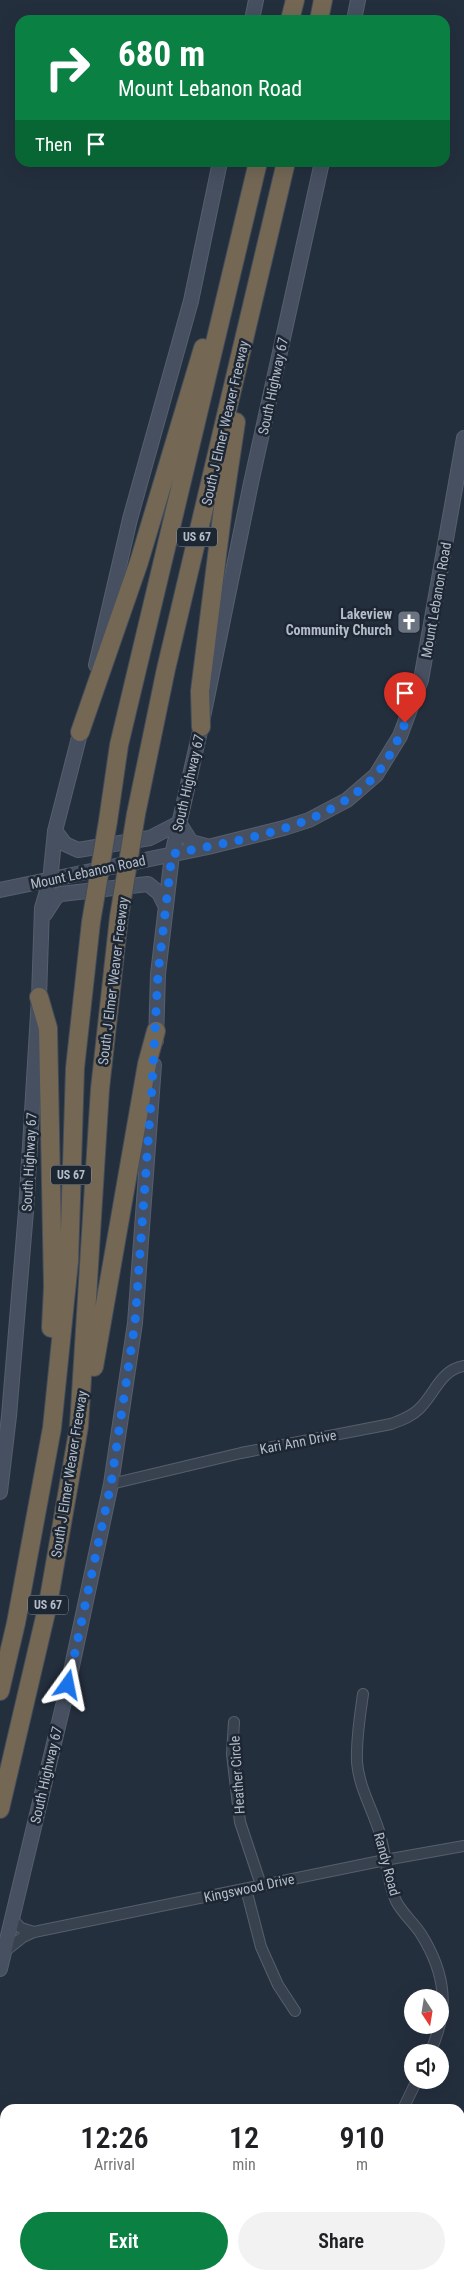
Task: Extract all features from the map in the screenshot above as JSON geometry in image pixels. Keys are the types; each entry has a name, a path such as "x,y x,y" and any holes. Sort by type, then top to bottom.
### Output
{"highway":[{"path":"291,15 295,0"},
{"path":"319,15 323,0"},
{"name":"South J Elmer Weaver Freeway","path":"0,1690 19,1605 52,1428 68,1262 75,1068 91,922 119,745 257,167"},
{"name":"South J Elmer Weaver Freeway","path":"0,1809 48,1604 82,1398 100,1089 119,917 136,814 166,669 285,167"},
{"path":"201,727 200,691 223,508 233,438 265,285 263,262"},
{"path":"80,732 139,562 214,310 230,286"},
{"path":"39,997 48,1028 53,1287 49,1378 52,1428"},
{"path":"82,1398 94,1368 147,1064 156,1030"}],"main road":[{"path":"253,15 256,0"},
{"path":"355,15 358,0"},
{"name":"South Highway 67","path":"0,1492 9,1416 26,1211 39,997 42,908 50,881 56,831 132,511 191,302 219,167"},
{"name":"South Highway 67","path":"0,1969 68,1685 111,1484 135,1323 156,1030 158,974 172,854 321,167"},
{"name":"Mount Lebanon Road","path":"0,890 208,847 309,820 347,800 376,775 400,736 421,680 464,438"},
{"path":"56,831 65,844 78,850 150,838 179,823 191,842 208,847"},
{"path":"43,916 56,897 61,894 148,884 159,893 166,908"}],"street":[{"name":"Kari Ann Drive","path":"111,1484 241,1453 391,1424 409,1417 420,1409 436,1384 450,1371 464,1366"},
{"name":"Randy Road","path":"364,1694 358,1734 357,1763 366,1799 380,1834 396,1901 421,1935 437,1965 443,1982 442,2016 434,2044"},
{"name":"Heather Circle","path":"234,1722 232,1754 240,1822 261,1885"},
{"name":"Kingswood Drive","path":"4,1952 23,1937 34,1932 385,1860 464,1846"},
{"path":"246,1889 261,1947 278,1985 295,2011"},
{"path":"12,1919 22,1928 34,1932"},
{"path":"405,2104 413,2089"}],"place":[{"name":"Lakeview Community Church","path":"409,622"}],"route":[{"path":"68,1685 111,1484 135,1323 145,1199 158,974 172,854 284,828 309,820 347,800 376,775 400,736 405,723"}]}
